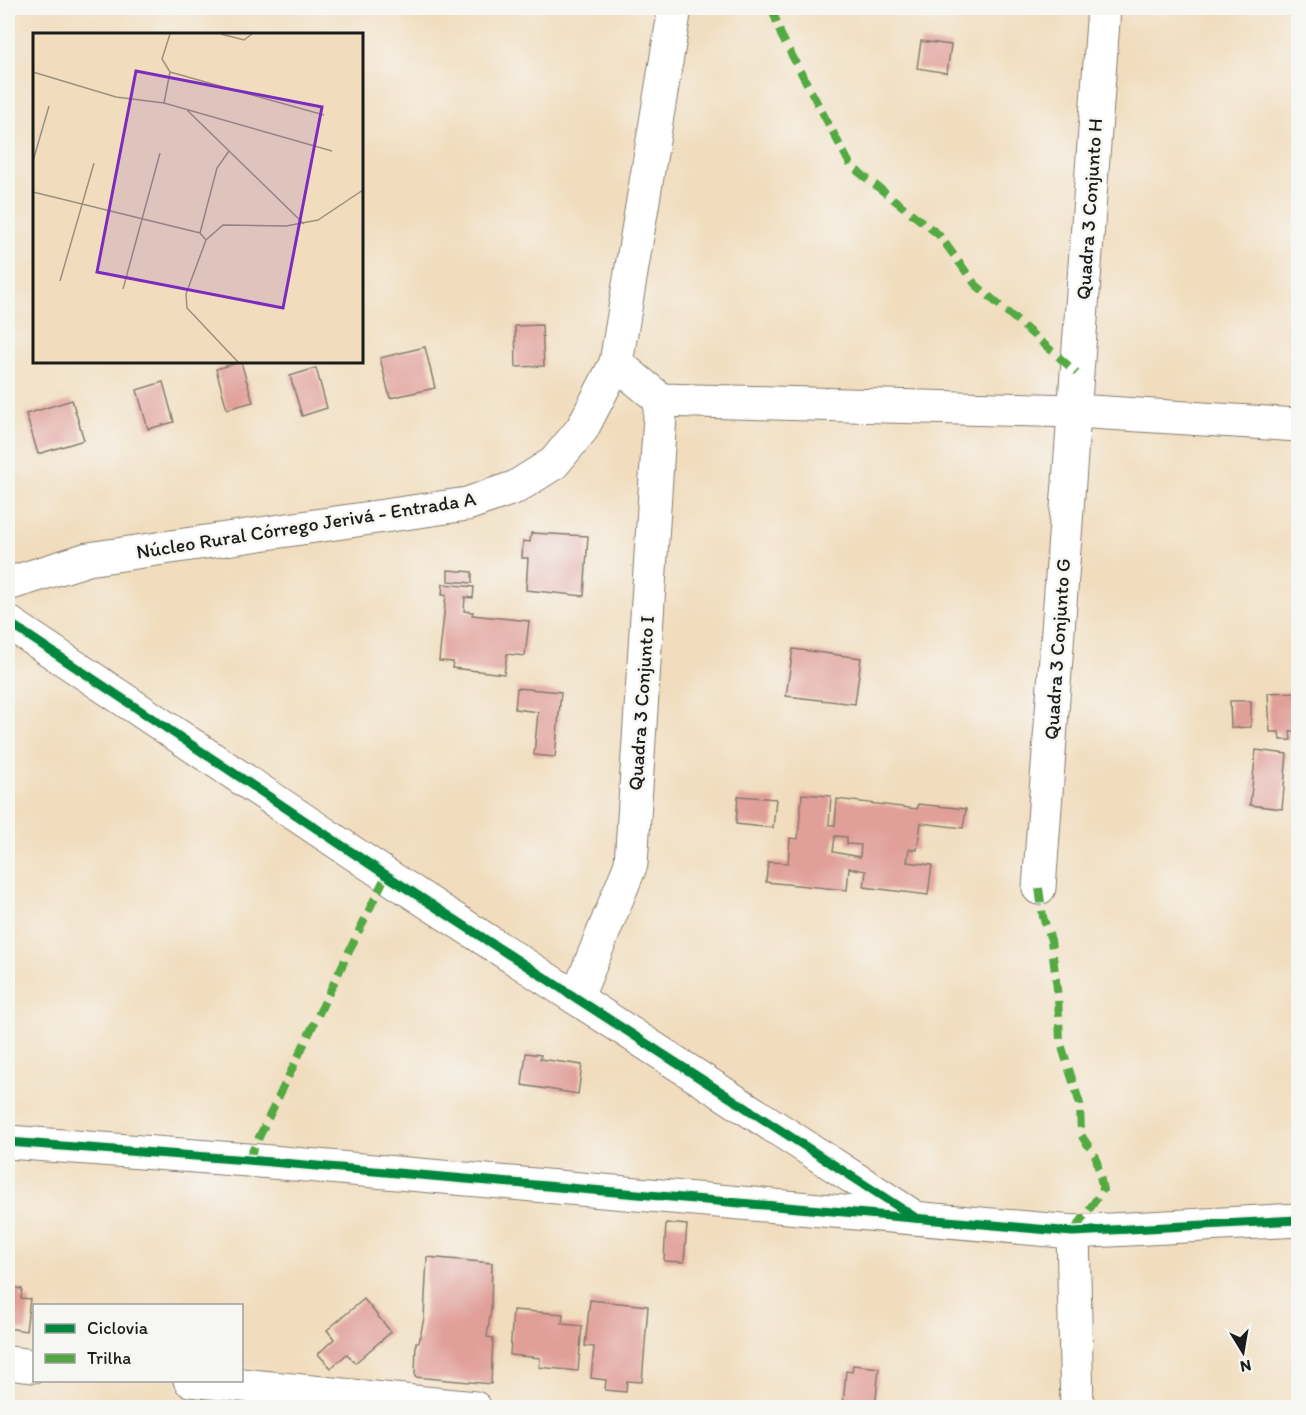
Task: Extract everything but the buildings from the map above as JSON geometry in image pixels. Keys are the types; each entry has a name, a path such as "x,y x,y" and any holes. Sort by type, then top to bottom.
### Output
{"street":[{"name":"Núcleo Rural Córrego Jerivá - Entrada A","path":"8,584 88,559 467,504 516,487 554,463 582,429 616,363 675,8"},
{"name":"Quadra 3 Conjunto H","path":"1075,411 1104,8"},
{"path":"616,363 661,400 1075,411 1299,425"},
{"name":"Quadra 3 Conjunto I","path":"577,997 631,864 661,400"},
{"name":"Quadra 3 Conjunto G","path":"1039,888 1075,411"},
{"path":"8,622 386,875 918,1220"},
{"path":"8,1142 259,1161 1073,1232 1299,1220"},
{"path":"1073,1232 1077,1407"},
{"path":"8,1363 33,1366"},
{"path":"210,1382 475,1407"}],"marked path":[{"path":"772,8 781,35 851,166 939,235 975,284 1077,373"},
{"path":"248,1160 386,875"},
{"path":"1039,888 1043,917 1051,940 1058,997 1060,1041 1080,1104 1081,1135 1096,1157 1103,1190 1073,1232"}],"cycle path":[{"path":"8,622 386,875 916,1218"},
{"path":"8,1142 248,1160 1073,1232 1298,1220"}]}
